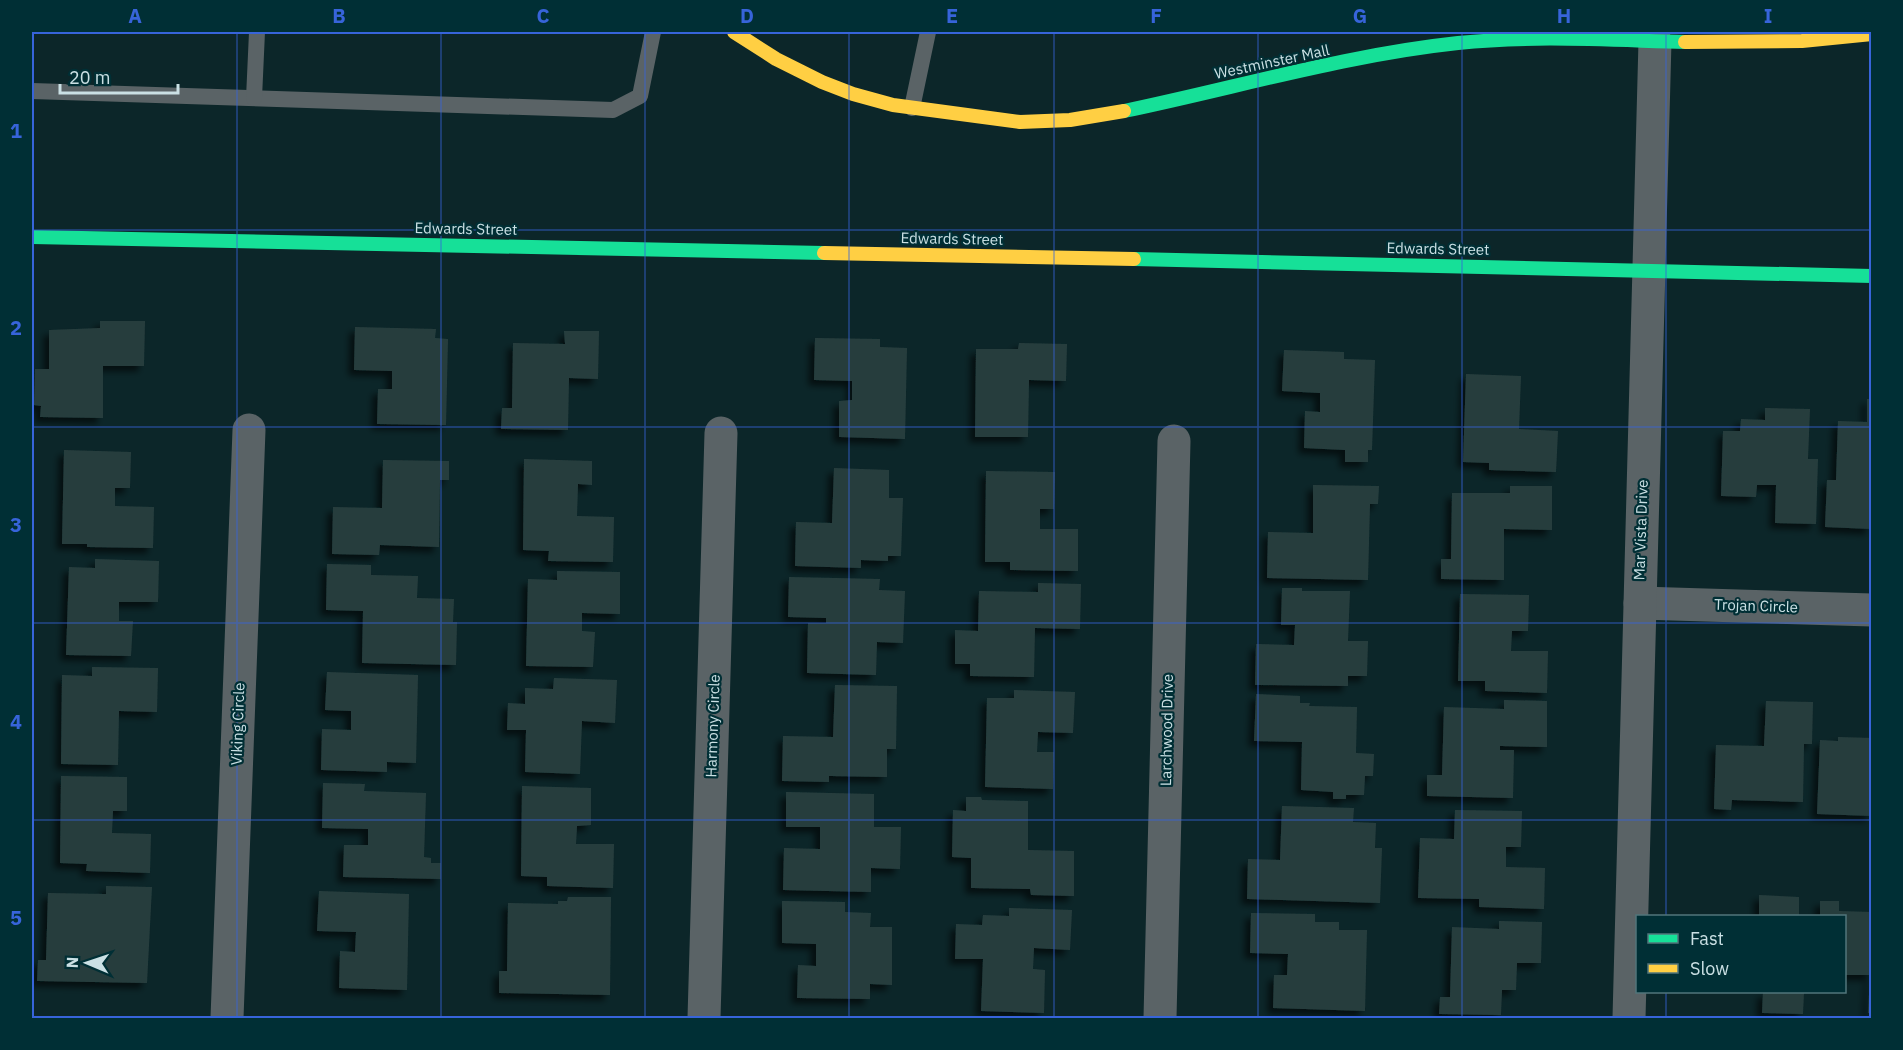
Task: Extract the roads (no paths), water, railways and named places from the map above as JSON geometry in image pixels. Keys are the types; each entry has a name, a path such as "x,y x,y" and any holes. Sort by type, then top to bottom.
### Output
{"street":[{"name":"Westminster Mall","path":"734,32 753,45 811,76 853,94 912,108 1000,121 1054,122 1116,112 1369,58 1451,44 1500,39 1830,41 1872,34"},
{"name":"Mar Vista Drive","path":"1629,1018 1655,40"},
{"name":"Edwards Street","path":"32,237 1872,276"},
{"name":"Viking Circle","path":"226,1018 249,430"},
{"name":"Harmony Circle","path":"704,1018 721,433"},
{"name":"Larchwood Drive","path":"1160,1018 1174,441"},
{"name":"Trojan Circle","path":"1640,603 1872,610"}],"lane":[{"path":"254,98 257,32"},
{"path":"32,91 613,110 640,96 653,32"},
{"path":"912,108 928,32"}]}
